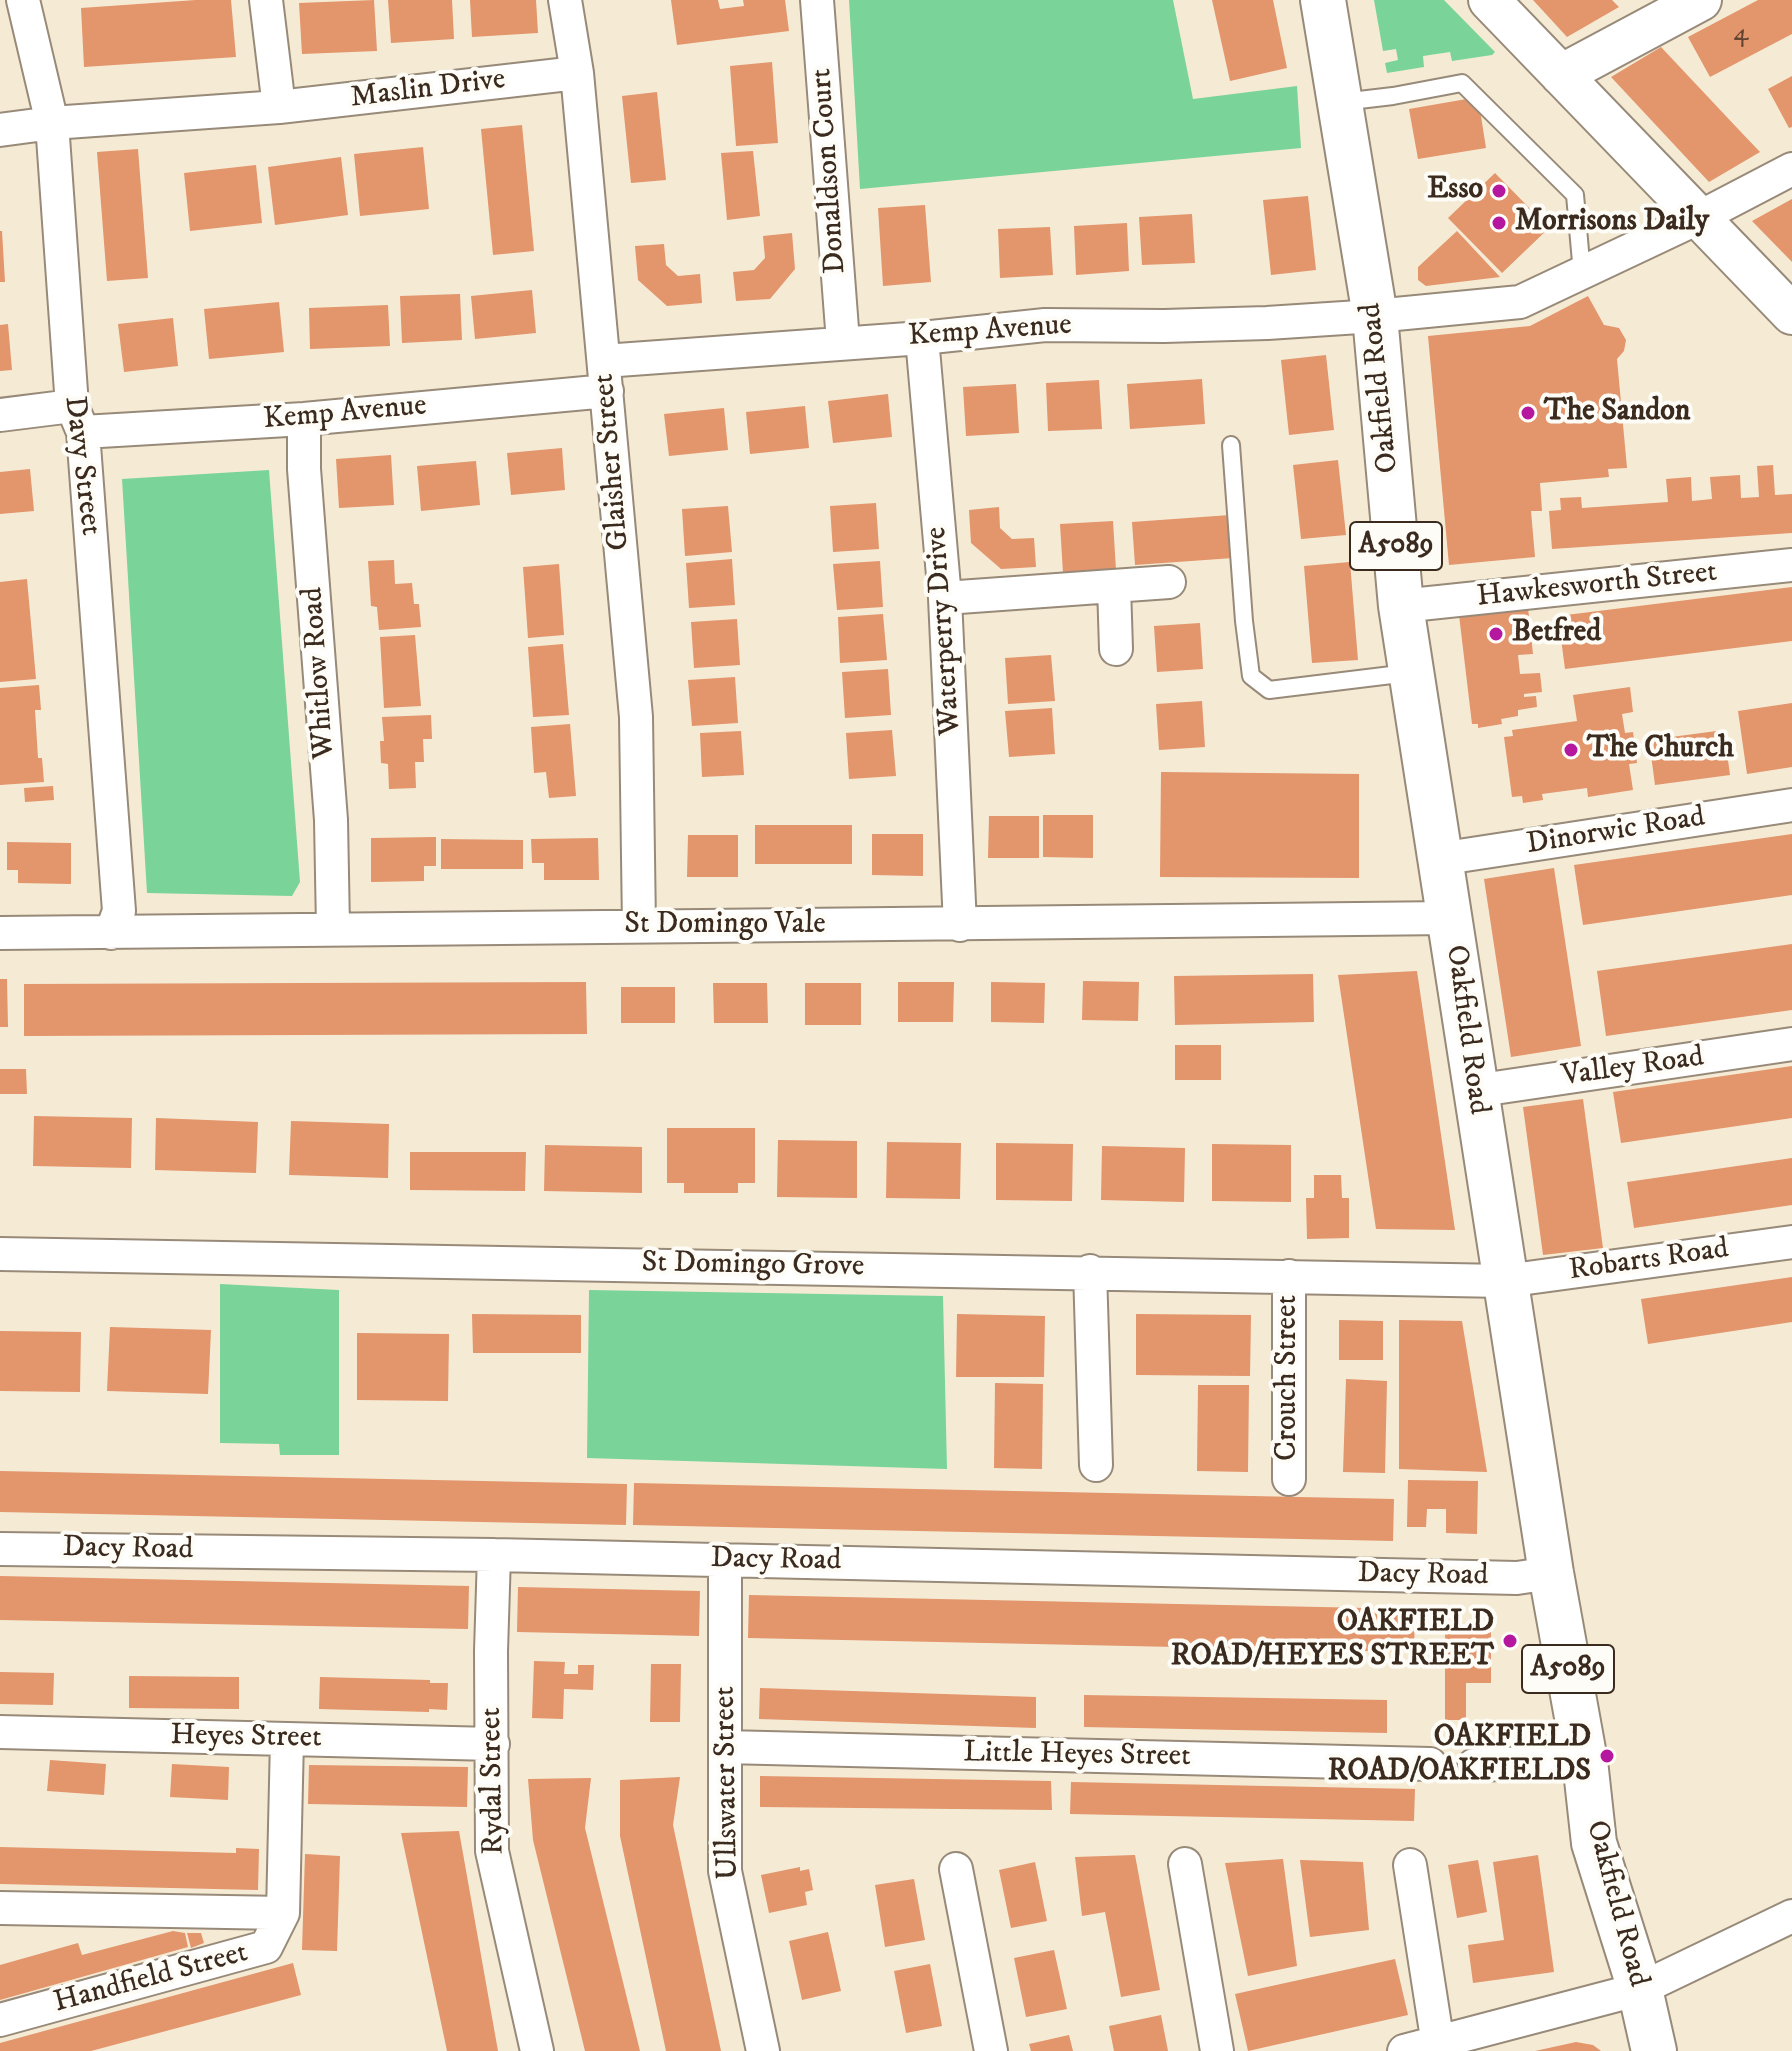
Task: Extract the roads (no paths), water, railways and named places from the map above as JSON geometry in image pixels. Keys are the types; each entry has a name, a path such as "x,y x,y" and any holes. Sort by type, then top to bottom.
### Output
{"highway":[{"name":"Oakfield Road","path":"1323,0 1375,316 1401,606 1474,1091 1551,1573 1585,1761 1594,1843 1640,1989 1654,2051"}],"street":[{"name":"Davy Street","path":"23,0 52,123 119,911 111,933"},
{"path":"266,0 279,107"},
{"name":"Glaisher Street","path":"565,0 577,73 636,717 639,926"},
{"name":"Donaldson Court","path":"817,0 843,342"},
{"path":"1489,0 1792,314"},
{"path":"1561,75 1701,0"},
{"name":"Maslin Drive","path":"0,130 52,123 279,107 577,73"},
{"name":"Kemp Avenue","path":"0,415 77,419 304,419 843,342 922,338 1045,325 1164,326 1375,316 1520,302 1700,217 1792,169"},
{"name":"Waterperry Drive","path":"922,338 945,598 960,925"},
{"name":"Whitlow Road","path":"304,419 304,469 331,820 333,928"},
{"name":"Hawkesworth Street","path":"1401,606 1792,565"},
{"path":"945,598 1169,582"},
{"path":"1114,586 1116,649"},
{"name":"Dinorwic Road","path":"1439,859 1792,805"},
{"name":"St Domingo Vale","path":"0,933 1450,918"},
{"name":"Valley Road","path":"1474,1091 1792,1044"},
{"name":"Robarts Road","path":"1505,1281 1792,1242"},
{"name":"St Domingo Grove","path":"0,1254 1090,1271 1505,1281"},
{"path":"1090,1271 1096,1465"},
{"name":"Crouch Street","path":"1289,1276 1289,1479"},
{"name":"Dacy Road","path":"0,1549 494,1555 1501,1578 1551,1573"},
{"name":"Rydal Street","path":"494,1555 492,1851 537,2051"},
{"name":"Ullswater Street","path":"725,1560 725,1871 763,2051"},
{"name":"Heyes Street","path":"0,1732 493,1744"},
{"path":"0,1908 283,1913 287,1739"},
{"name":"Little Heyes Street","path":"725,1747 1430,1764"},
{"path":"1474,1765 1585,1761"},
{"path":"1185,1864 1217,2051"},
{"path":"1410,1865 1438,2046"},
{"path":"956,1869 991,2051"},
{"name":"Handfield Street","path":"0,2020 266,1947 283,1913"},
{"path":"1404,2051 1438,2046 1640,1989 1792,1916"}],"lane":[{"path":"1341,102 1462,83 1575,195 1582,273"},
{"path":"1231,445 1251,676 1269,690 1411,673"}],"place":[{"name":"Esso","path":"1499,191"},
{"name":"Morrisons Daily","path":"1499,223"},
{"name":"The Sandon","path":"1528,413"},
{"name":"Betfred","path":"1496,634"},
{"name":"The Church","path":"1571,750"},
{"name":"OAKFIELD ROAD/HEYES STREET","path":"1510,1641"},
{"name":"OAKFIELD ROAD/OAKFIELDS","path":"1607,1756"}]}
